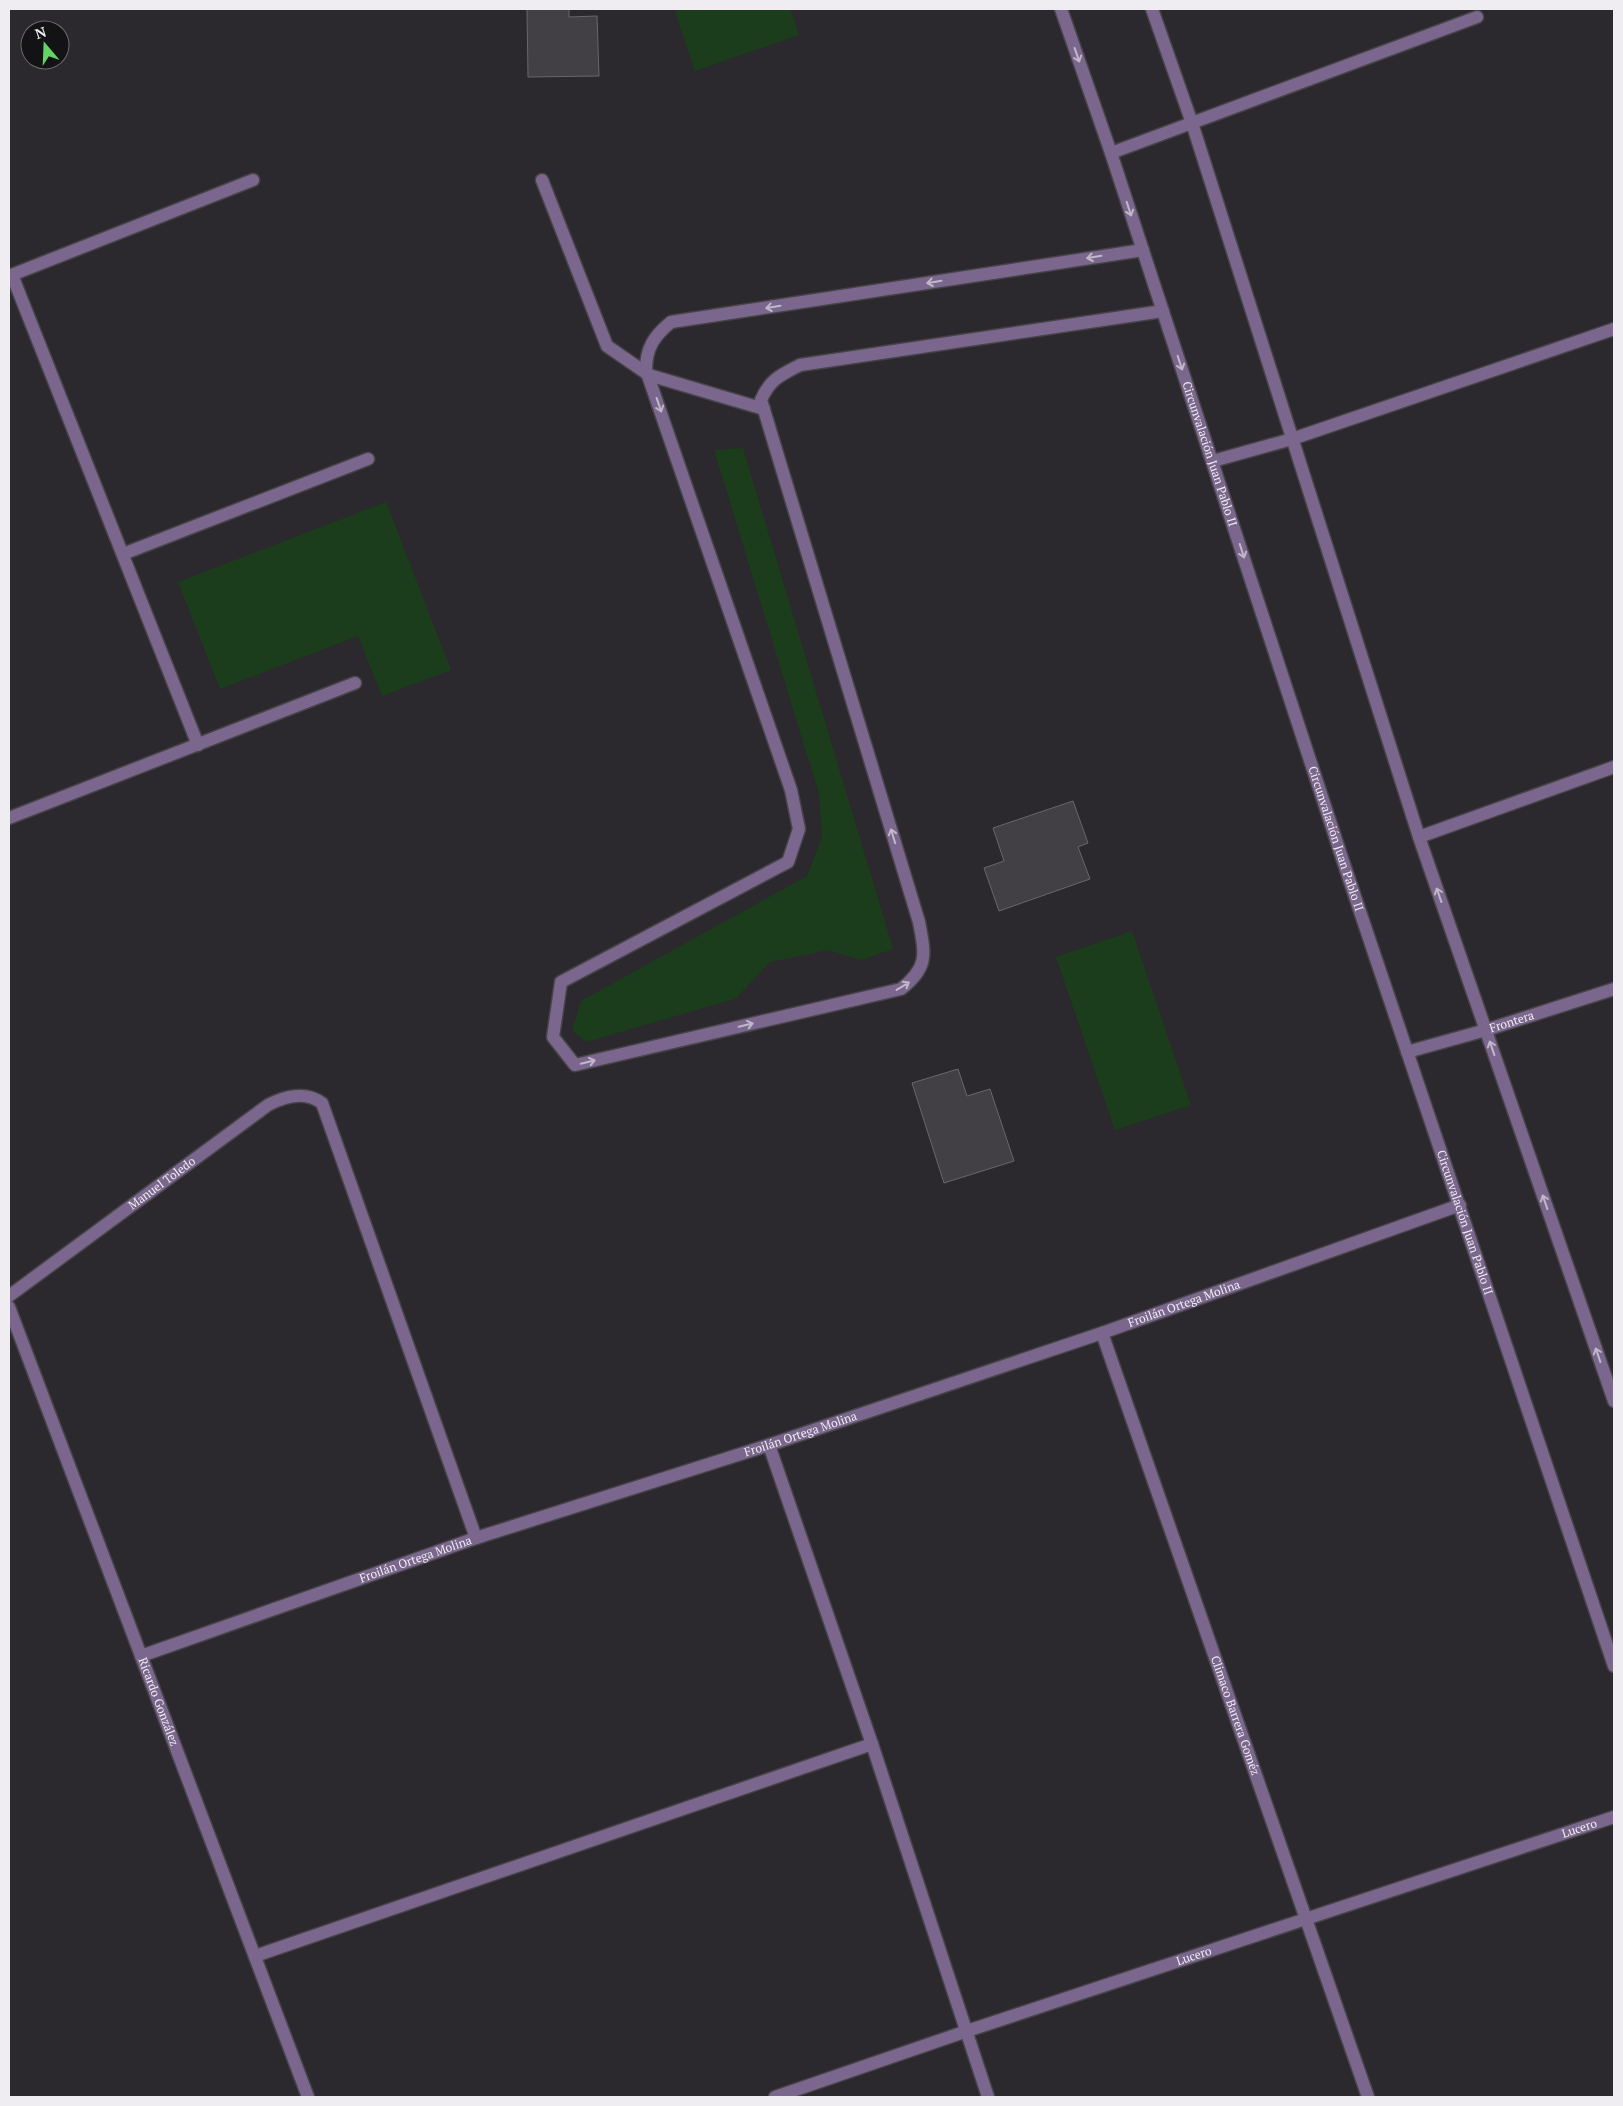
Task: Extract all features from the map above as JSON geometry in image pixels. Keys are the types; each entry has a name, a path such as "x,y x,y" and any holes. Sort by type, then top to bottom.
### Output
{"street":[{"name":"Circunvalación Juan Pablo II","path":"1062,9 1213,460 1407,1052 1614,1666"},
{"path":"1152,9 1192,123 1419,837 1614,1401"},
{"path":"1111,153 1477,17"},
{"path":"198,745 10,275 253,180"},
{"path":"542,180 607,346 649,375 764,409"},
{"path":"1142,250 671,322 660,331 650,344 646,357 646,370 791,790 799,829 788,862 561,982 553,1037 575,1065 901,989 918,974 922,962 924,949 919,922 761,400 765,389 774,379 800,365 1163,311"},
{"path":"1213,460 1292,439 1614,329"},
{"path":"123,554 368,459"},
{"path":"9,818 355,683"},
{"path":"1419,837 1614,767"},
{"name":"Frontera","path":"1407,1052 1486,1030 1614,989"},
{"name":"Manuel Toledo","path":"9,1296 268,1105 283,1099 307,1096 322,1103 476,1538"},
{"name":"Froilán Ortega Molina","path":"141,1656 476,1538 769,1446 1102,1333 1460,1205"},
{"name":"Ricardo González","path":"9,1307 308,2097"},
{"name":"Climaco Barrera Goméz","path":"1102,1333 1368,2097"},
{"path":"769,1446 872,1744 988,2097"},
{"path":"255,1956 872,1744"},
{"name":"Lucero","path":"775,2097 967,2031 1614,1817"}],"green space":[{"path":"674,9 790,9 799,35 695,71"},
{"path":"743,448 893,949 861,960 828,950 770,962 735,999 586,1042 572,1030 581,1001 807,876 822,837 819,794 714,450"},
{"path":"386,502 451,670 382,696 358,636 220,689 178,582"},
{"path":"1132,931 1191,1105 1115,1130 1056,957"}],"building":[{"path":"527,9 569,9 569,17 597,16 599,76 528,77"},
{"path":"1073,801 1088,843 1078,847 1090,879 999,911 984,868 1004,861 993,828"},
{"path":"958,1069 967,1096 990,1089 1014,1161 944,1183 912,1083"}]}
